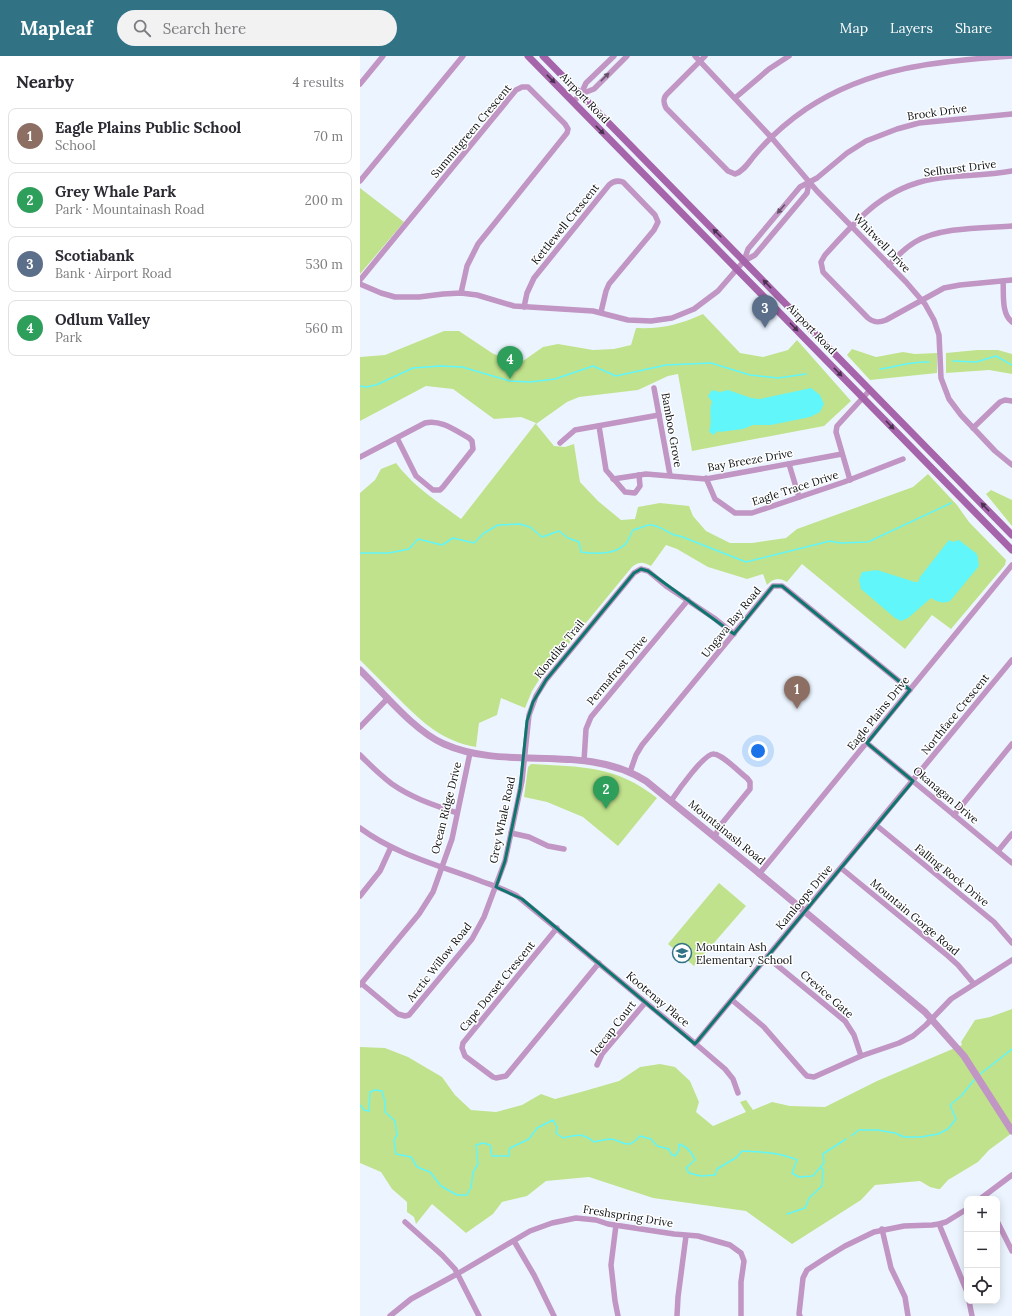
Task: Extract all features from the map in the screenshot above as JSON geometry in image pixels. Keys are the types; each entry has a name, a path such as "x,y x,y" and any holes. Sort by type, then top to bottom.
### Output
{"main road":[{"name":"Airport Road","path":"528,56 1012,550"},
{"name":"Airport Road","path":"543,56 1012,535"}],"street":[{"path":"360,84 383,56"},
{"path":"360,181 463,56"},
{"path":"573,102 581,94 586,83 614,56"},
{"path":"581,94 594,89 627,56"},
{"path":"705,56 697,58 664,97 664,104 666,108 731,173 735,174 740,172 771,137 804,110 839,90 875,76 918,66 1012,56"},
{"path":"735,98 759,77 789,56"},
{"name":"Whitwell Drive","path":"697,58 771,137 809,183 922,300 930,311 939,335 941,378 946,392 955,408 1004,459 1012,465"},
{"name":"Summitgreen Crescent","path":"360,280 516,90 522,87 528,87 565,124 568,129 567,133 478,244 467,266 461,293"},
{"name":"Brock Drive","path":"744,261 748,248 800,187 817,178 840,158 857,146 872,138 897,129 931,122 1012,114"},
{"name":"Selhurst Drive","path":"922,300 881,322 874,322 823,272 821,266 822,259 851,226 869,209 881,200 901,189 916,183 934,179 1012,171"},
{"name":"Kettlewell Crescent","path":"524,307 527,292 534,278 609,185 615,181 619,181 623,182 656,215 658,222 654,230 609,284 601,312"},
{"name":"Brock Drive","path":"360,284 381,293 404,298 461,293 476,295 508,305 601,312 638,321 672,318 694,309 718,291 744,261 756,255 807,193 809,183"},
{"path":"889,265 908,246 926,236 944,232 1012,226"},
{"path":"922,300 940,290 949,287 1012,280"},
{"path":"1003,281 1006,312 1009,320 1012,322"},
{"name":"Bamboo Grove","path":"654,388 670,476"},
{"path":"850,480 836,432 837,426 870,390"},
{"path":"974,428 1000,402 1005,400 1012,401"},
{"path":"560,443 575,430 659,415"},
{"path":"360,457 425,423 434,422 444,424 469,438 472,441 474,449 440,490 433,490 416,476 397,438"},
{"path":"599,426 606,470 613,479 625,492 635,493 640,486 639,475"},
{"name":"Bay Breeze Drive","path":"613,479 646,474 700,479 842,454"},
{"name":"Eagle Trace Drive","path":"706,478 715,499 737,514 757,512 903,460"},
{"path":"789,464 799,496"},
{"name":"Eagle Plains Drive","path":"759,874 1012,565"},
{"name":"Klondike Trail","path":"524,757 527,721 531,707 539,690 634,573 641,569 648,571 666,586 688,600"},
{"name":"Ungava Bay Road","path":"630,772 636,755 642,745 774,586 782,586 910,690"},
{"path":"688,600 734,634"},
{"name":"Permafrost Drive","path":"584,761 586,729 592,717 688,600"},
{"name":"Northface Crescent","path":"913,781 1012,660"},
{"name":"Mountainash Road","path":"360,670 415,724 428,735 444,744 470,753 584,761 604,764 630,772 646,781 914,1002 932,1019 964,1056 1012,1131"},
{"path":"360,727 388,698"},
{"name":"Okanagan Drive","path":"867,743 1012,863"},
{"path":"954,815 1012,744"},
{"name":"Ocean Ridge Drive","path":"361,985 423,909 433,892 452,839 470,753"},
{"path":"671,801 677,792 711,754 716,754 732,766 750,782 750,789 719,827 715,838"},
{"path":"360,755 382,775 402,790 428,803 457,813"},
{"name":"Grey Whale Road","path":"496,887 505,861 512,833 522,781 524,757"},
{"name":"Kamloops Drive","path":"695,1044 913,781"},
{"name":"Falling Rock Drive","path":"876,825 994,922 1012,942"},
{"name":"Kootenay Place","path":"360,828 391,847 517,896 724,1069 732,1079 738,1093"},
{"path":"512,833 529,837 548,846 564,849"},
{"path":"998,851 1012,834"},
{"path":"360,896 380,871 391,847"},
{"name":"Mountain Gorge Road","path":"841,868 948,956 958,965 974,984"},
{"name":"Arctic Willow Road","path":"361,985 398,1014 405,1016 409,1015 472,939 484,917 496,887"},
{"name":"Cape Dorset Crescent","path":"557,928 463,1043 462,1048 466,1056 493,1077 496,1078 506,1076 599,963"},
{"name":"Crevice Gate","path":"768,956 845,1022 854,1035 861,1056"},
{"path":"732,1000 764,1027 807,1076 814,1077 861,1056 907,1040 919,1032 951,999 1012,960"},
{"name":"Icecap Court","path":"597,1066 602,1054 645,1003"},
{"path":"984,1196 1012,1175"},
{"path":"800,1316 803,1278 807,1270 845,1246 874,1232 882,1229 904,1226 939,1224 946,1222 964,1211"},
{"name":"Freshspring Drive","path":"390,1316 411,1299 530,1231 552,1223 576,1218 596,1220 616,1225 686,1236 698,1236 730,1245 741,1253 744,1261 741,1282 741,1316"},
{"path":"405,1222 442,1255 455,1269 479,1316"},
{"path":"939,1224 964,1285"},
{"path":"616,1225 611,1264 618,1316"},
{"path":"1000,1227 1012,1251"},
{"path":"882,1229 891,1268 905,1297 908,1316"},
{"path":"678,1316 678,1297 686,1236"},
{"path":"514,1241 534,1275 554,1316"},
{"path":"970,1304 972,1316"}],"highlighted area":[{"path":"641,569 648,571 734,634 773,586 782,586 910,690 867,743 913,781 695,1044 522,899 496,887 505,861 520,789 527,721 533,702 546,680 634,573"}],"green space":[{"path":"360,188 404,222 360,274"},
{"path":"703,314 740,353 763,357 788,350 797,340 851,401 824,426 692,451 678,374 668,376 638,390 579,397 567,402 536,424 554,446 565,447 574,444 580,482 598,501 621,520 635,519 638,507 660,503 689,506 693,516 706,531 730,543 752,543 786,538 797,529 913,487 928,474 957,505 969,522 1006,560 1005,565 951,629 932,615 905,649 802,564 787,582 781,579 776,579 767,585 763,574 747,579 708,567 677,549 666,545 651,566 642,563 632,567 539,680 532,691 525,708 501,698 497,715 479,723 476,747 443,736 408,708 360,660 360,493 375,480 381,469 396,463 418,487 461,519 536,423 521,417 494,419 453,389 426,386 360,421 360,357 385,355 444,331 459,331 492,353 507,360 523,361 543,347 558,344 593,350 614,349 631,345 636,328 670,326"},
{"path":"852,349 876,357 903,352 915,354 937,353 937,373 870,380 847,355"},
{"path":"977,350 998,350 1012,354 1012,374 989,370 946,373 946,353"},
{"path":"991,490 1012,500 1012,526 986,494"},
{"path":"531,764 582,767 612,774 627,779 642,787 657,798 618,846 583,817 547,802 524,797 528,767"},
{"path":"719,883 746,906 694,966 668,944"},
{"path":"1012,1009 1012,1133 989,1150 978,1162 948,1180 940,1189 930,1187 920,1181 875,1185 861,1200 792,1244 746,1211 653,1198 589,1177 546,1181 527,1196 502,1202 493,1214 466,1233 432,1204 416,1224 414,1217 407,1212 407,1202 392,1189 381,1172 360,1163 360,1047 385,1048 408,1057 442,1077 455,1095 471,1110 496,1112 522,1105 541,1094 555,1099 619,1081 640,1067 660,1064 675,1067 690,1081 699,1102 696,1112 713,1126 746,1112 740,1102 746,1100 753,1110 772,1102 790,1106 825,1107 877,1081 962,1045 961,1042 975,1020 990,1017"}],"water":[{"path":"811,388 820,395 824,404 820,412 810,417 771,425 753,425 743,429 718,431 713,435 709,431 711,424 710,409 712,402 708,396 712,390 720,392 728,390 751,398 760,399"},
{"path":"949,540 953,542 959,540 977,554 979,566 950,601 940,602 931,598 908,618 901,621 895,618 861,589 859,580 862,572 877,570 918,582 920,577"}],"waterway":[{"path":"953,361 976,362 996,356 1012,365"},
{"path":"880,369 915,362 929,362"},
{"path":"360,386 366,387 376,385 413,368 440,366 462,367 510,381 530,382 555,379 593,366 616,376 666,365 711,363 750,375 778,378 806,374"},
{"path":"360,553 389,553 409,549 418,539 442,545 453,538 474,543 484,533 498,525 520,524 530,527 542,537 559,531 568,538 579,542 581,552 606,553 623,546 627,542 633,530 653,525 672,534 746,562 830,541 840,543 868,542 951,503"},
{"path":"979,1075 1012,1049"},
{"path":"851,1136 859,1130 877,1130 895,1133 904,1137 921,1137 938,1134 948,1129 956,1119 950,1105 961,1096 975,1079"},
{"path":"360,1105 364,1110 369,1111 370,1092 375,1090 382,1091 385,1102 385,1112 395,1121 397,1135 394,1140 396,1154 411,1157 417,1167 430,1172 441,1186 457,1195 467,1195 471,1187 473,1172 478,1164 476,1145 483,1143 490,1145 492,1156 509,1156 510,1148 529,1139 537,1128 553,1120 557,1127 556,1133 563,1138 579,1135 594,1142 611,1139 629,1144 636,1141 640,1136 651,1139 657,1146 669,1149 671,1154 675,1156 679,1150 679,1144 682,1145 691,1152 695,1160 686,1168 689,1173 701,1176 715,1175 717,1169 737,1157 742,1151 770,1153 790,1157 797,1160 792,1173 799,1177 813,1176 824,1163 823,1154 846,1139"},
{"path":"787,1214 805,1208 809,1198 822,1186 823,1170 821,1167"}],"place":[{"name":"Scotiabank","path":"765,328"},
{"name":"Odlum Valley","path":"510,379"},
{"name":"Eagle Plains Public School","path":"797,709"},
{"name":"Grey Whale Park","path":"606,809"},
{"name":"Mountain Ash Elementary School","path":"682,953"}]}
